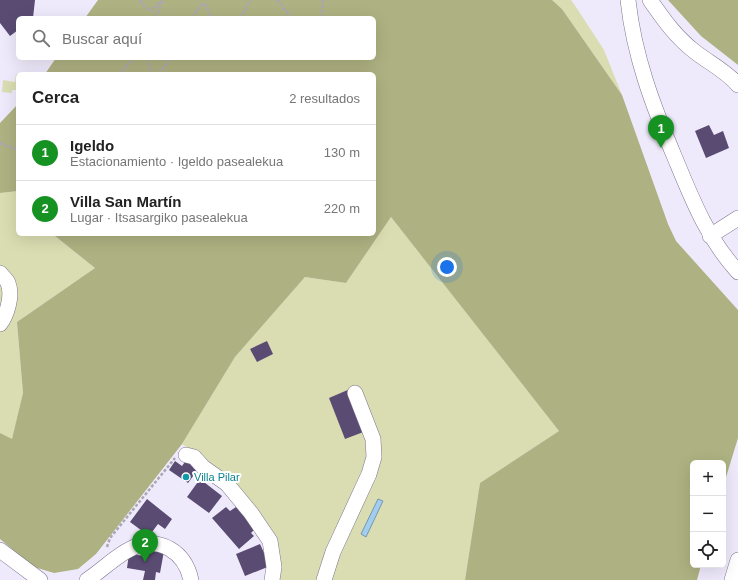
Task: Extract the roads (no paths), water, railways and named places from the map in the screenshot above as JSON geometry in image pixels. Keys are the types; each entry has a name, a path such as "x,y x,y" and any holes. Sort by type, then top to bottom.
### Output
{"street":[{"path":"628,0 632,32 637,55 658,117 699,216 710,236 737,268"},
{"path":"650,0 673,32 696,52 727,73 738,85"},
{"path":"710,236 738,218"},
{"path":"0,273 8,283 9,295 7,310 0,324"},
{"path":"324,580 333,552 369,474 374,457 373,439 355,393"},
{"path":"186,455 194,457 203,467 227,484 255,518 270,541 274,567 272,580"},
{"path":"95,578 110,561 129,549 146,543 165,546 180,554 189,569 192,580"},
{"path":"0,550 40,580"},
{"path":"732,580 738,560"}],"water":[{"path":"378,499 383,501 366,537 361,534"}],"place":[{"name":"Igeldo","path":"661,148"},
{"name":"Villa Pilar","path":"186,477"},
{"name":"Villa San Martín","path":"145,562"}]}
